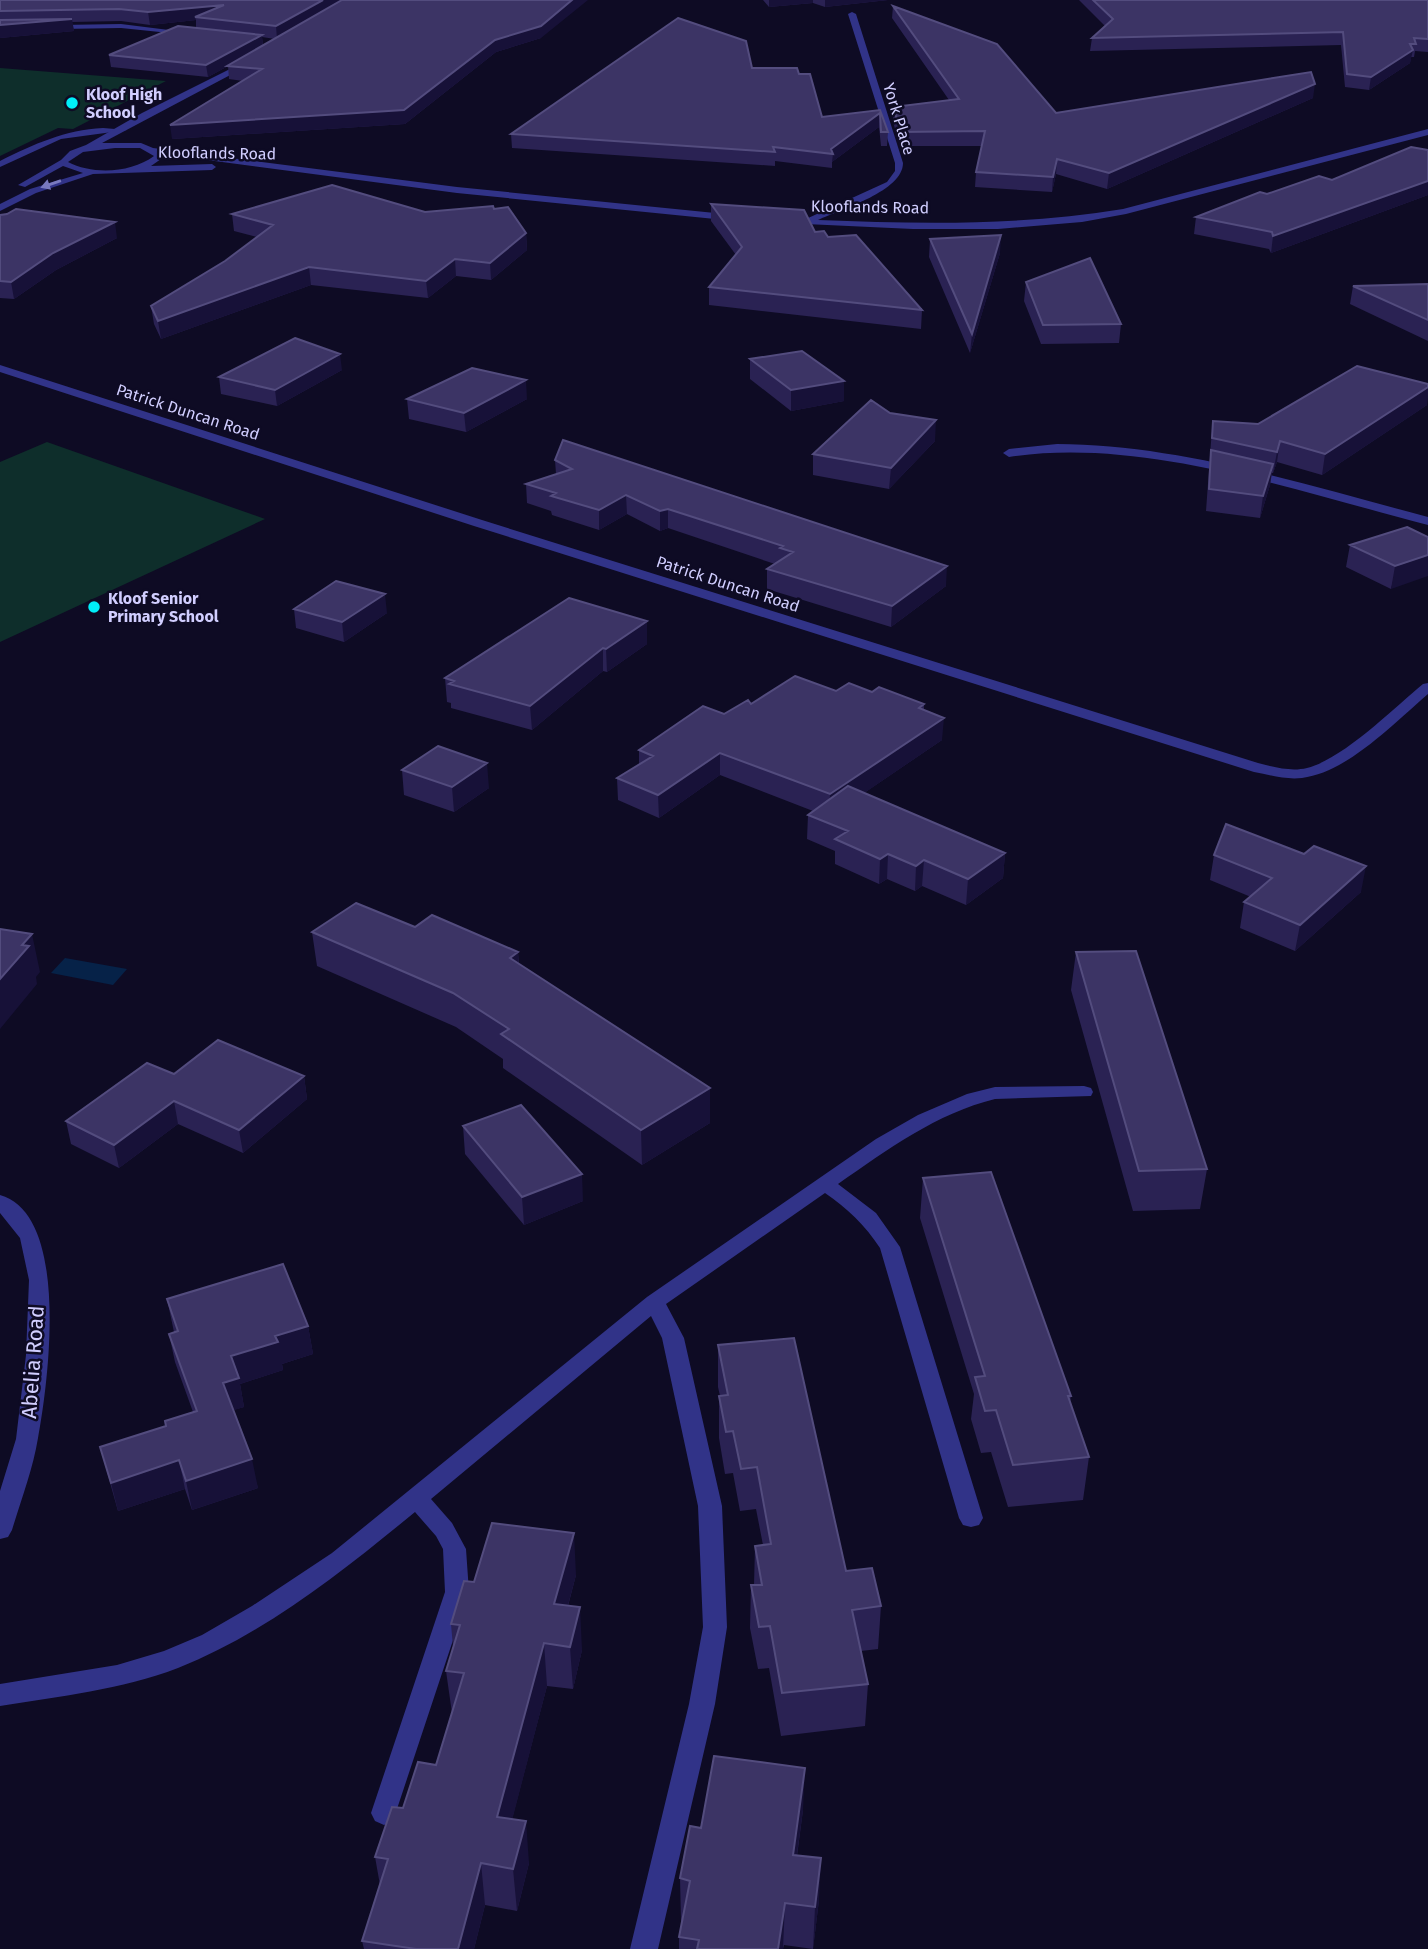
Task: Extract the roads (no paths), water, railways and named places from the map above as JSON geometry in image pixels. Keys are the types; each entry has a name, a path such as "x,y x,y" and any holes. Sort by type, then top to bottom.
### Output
{"street":[{"name":"York Place","path":"807,222 890,184 899,171 899,163 852,14"},
{"path":"0,28 121,26 199,34"},
{"path":"0,197 64,162 73,153 123,130 145,115 259,56"},
{"path":"141,128 145,115"},
{"path":"0,164 64,133 123,130"},
{"name":"Klooflands Road","path":"774,220 995,225 1074,220 1123,212 1428,132"},
{"path":"131,169 154,161 158,153 144,138"},
{"name":"Klooflands Road","path":"88,148 116,145 303,171 741,218"},
{"path":"64,162 72,168 107,172"},
{"name":"Klooflands Road","path":"107,172 227,167 303,171"},
{"path":"0,208 58,182 107,172"},
{"name":"Patrick Duncan Road","path":"0,368 478,523 1254,767 1299,774 1334,762 1428,687"},
{"path":"1009,453 1064,445 1135,453 1293,485 1428,521"},
{"path":"0,1695 117,1676 170,1660 211,1642 261,1614 340,1560 654,1303 883,1143 956,1104 995,1093 1084,1092"},
{"path":"825,1184 860,1206 890,1247 971,1518"},
{"name":"Abelia Road","path":"0,1202 16,1216 30,1237 39,1280 37,1355 27,1439 0,1530"},
{"path":"644,1949 702,1704 715,1627 710,1506 673,1338 654,1303"},
{"path":"384,1813 457,1592 460,1566 454,1546 443,1527 416,1498"}],"water":[{"path":"65,958 127,969 113,985 51,973"}],"place":[{"name":"Kloof High School","path":"72,103"},
{"name":"Kloof Senior Primary School","path":"94,607"}]}
